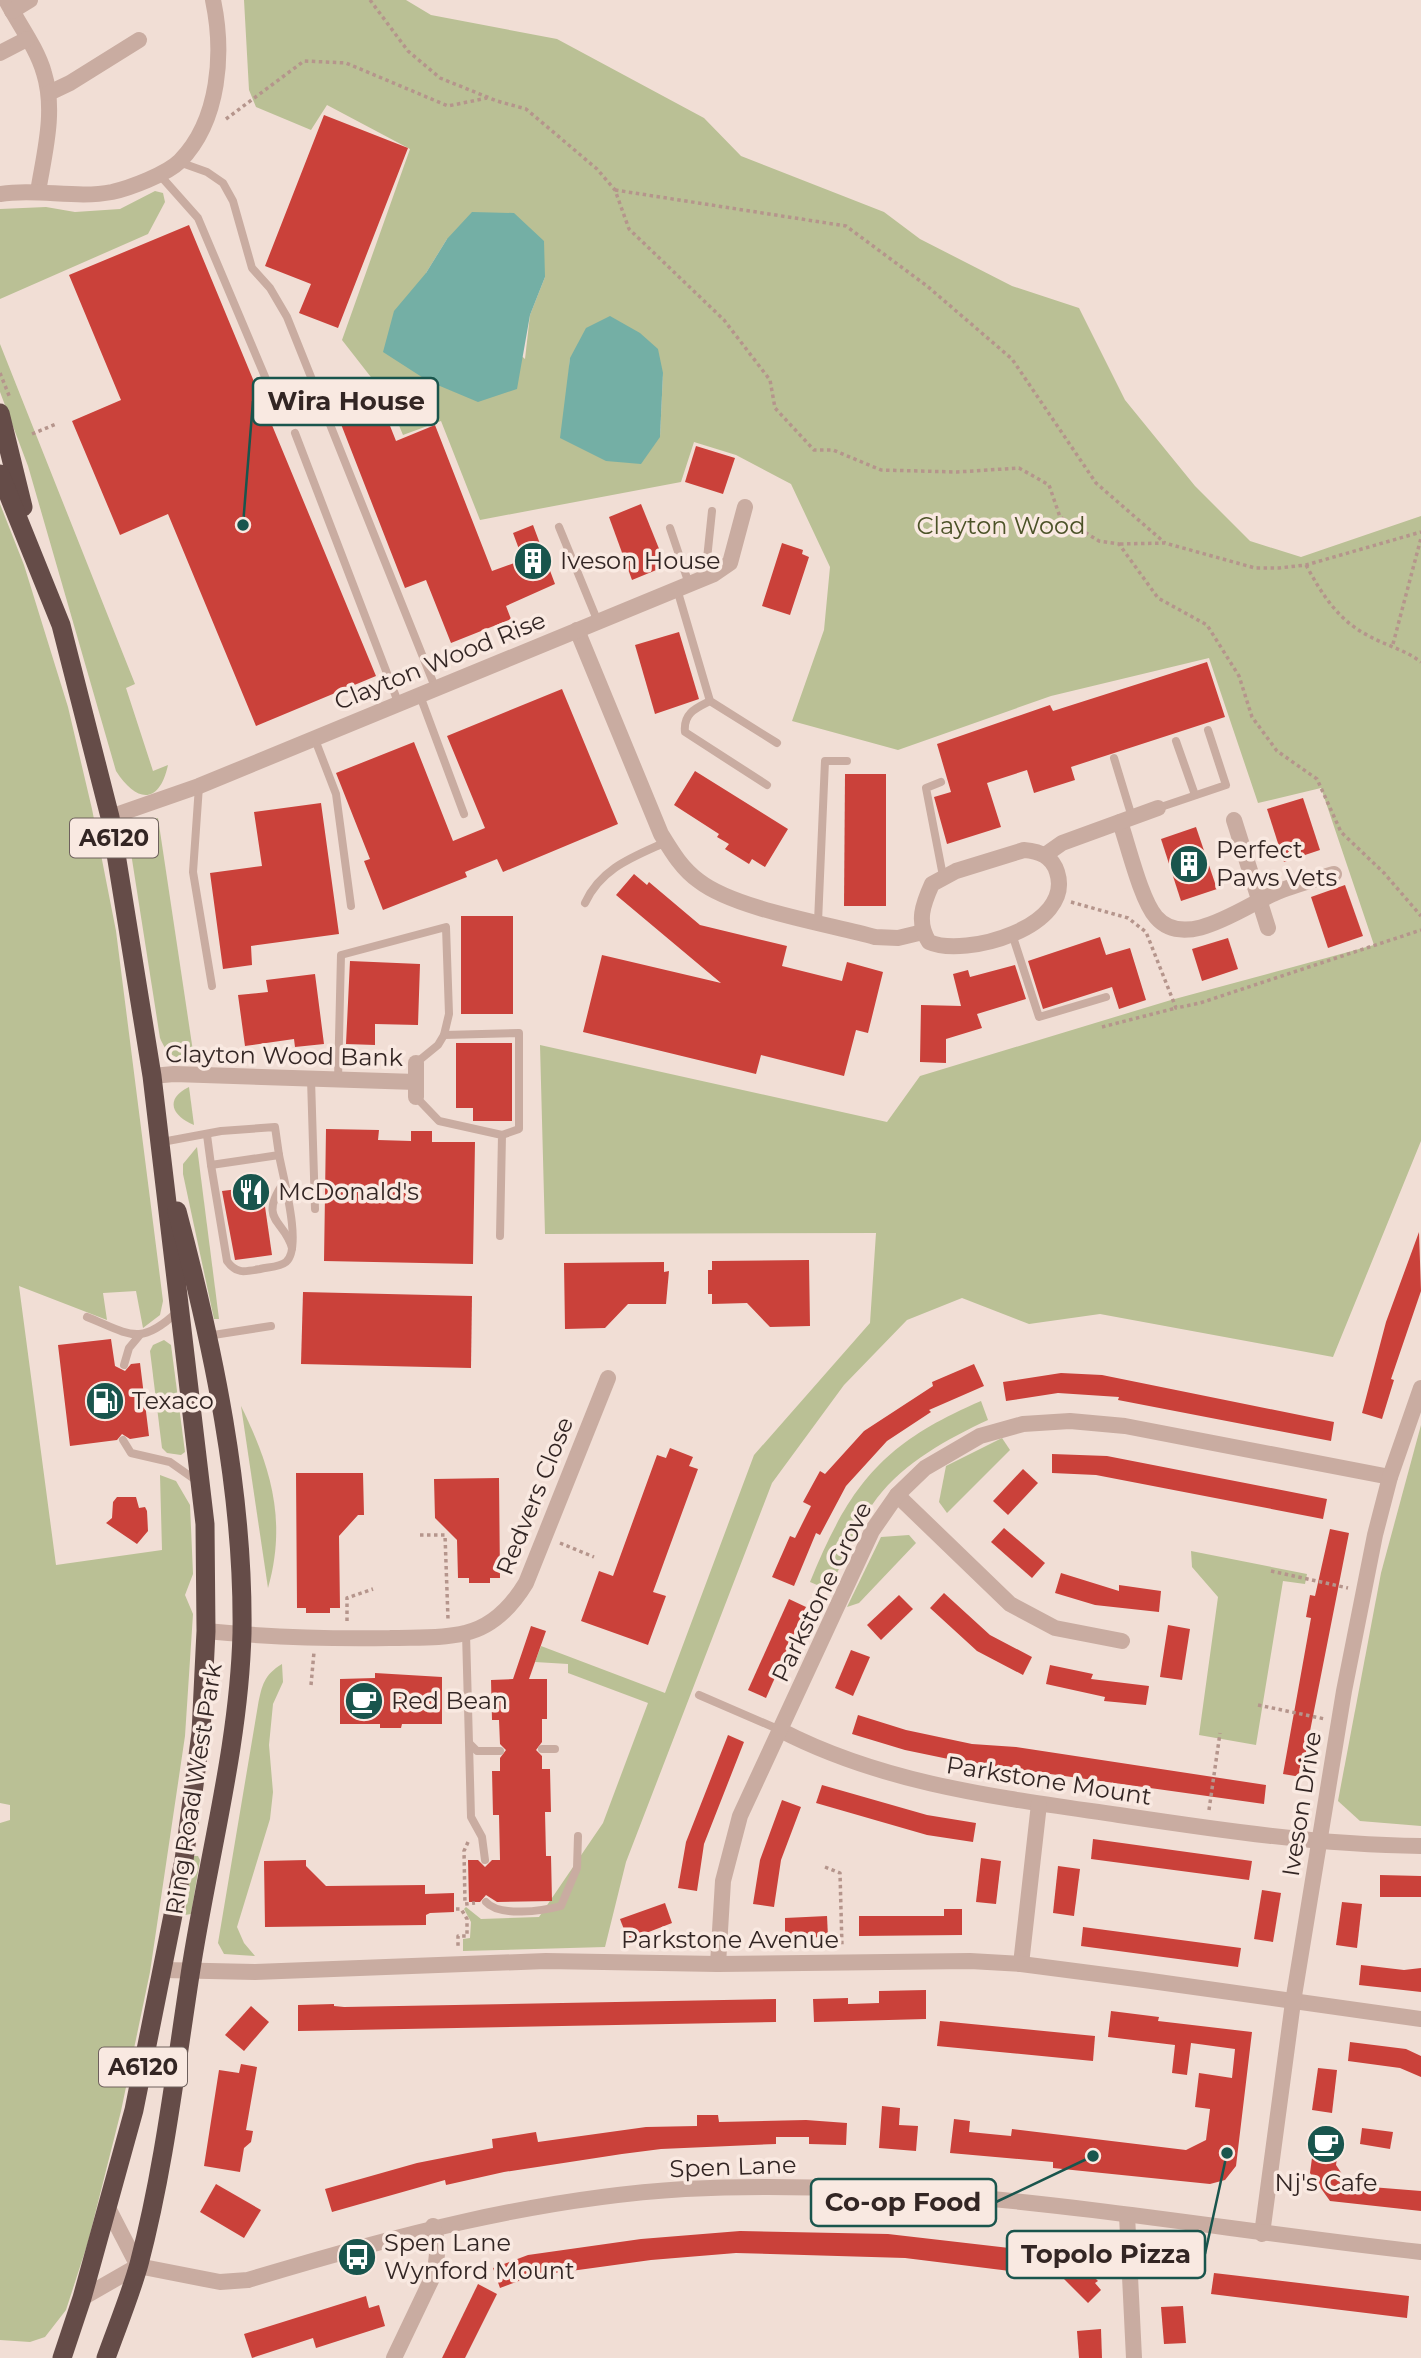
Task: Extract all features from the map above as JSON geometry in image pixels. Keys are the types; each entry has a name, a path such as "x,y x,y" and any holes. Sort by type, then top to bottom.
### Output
{"highway":[{"name":"Ring Road West Park","path":"0,413 20,489 30,543"},
{"name":"Ring Road West Park","path":"0,474 61,625 110,817 152,1076 205,1524 206,1631 201,1733 184,1860 134,2110 82,2298 62,2358"},
{"name":"Ring Road West Park","path":"106,2358 138,2266 166,2144 190,1973 233,1732 242,1634 239,1516 199,1293 159,1142"}],"street":[{"path":"30,0 9,5 44,71 48,93 50,119 38,192"},
{"path":"0,194 110,192 137,185 179,162 205,122 218,74 218,25 213,0"},
{"path":"0,53 27,39"},
{"path":"48,93 70,83 139,40"},
{"name":"Clayton Wood Rise","path":"110,817 199,786 419,693 690,584 730,563 744,507"},
{"path":"577,631 666,842 678,862 713,891 735,900 886,938 923,932"},
{"path":"1045,855 1062,843 1158,808"},
{"path":"1126,820 1151,909 1167,926 1178,929 1205,926 1272,894 1334,874"},
{"path":"1234,820 1268,928"},
{"path":"1024,850 1045,855 1055,865 1059,879 1059,896 1052,909 1040,921 974,944 950,947 929,942 923,932 921,918 932,884 943,876 1024,850"},
{"name":"Clayton Wood Bank","path":"152,1076 174,1074 338,1080 416,1089 416,1063"},
{"name":"Redvers Close","path":"206,1631 347,1638 449,1635 466,1633 501,1614 516,1600 526,1583 608,1378"},
{"name":"Iveson Drive","path":"1262,2234 1293,2002 1363,1591 1390,1478 1421,1388"},
{"name":"Parkstone Grove","path":"718,1964 723,1881 740,1816 872,1531 897,1495 925,1468 981,1436 1023,1424 1070,1421 1125,1426 1390,1478"},
{"path":"897,1495 1010,1604 1055,1628 1122,1641"},
{"name":"Parkstone Mount","path":"780,1730 813,1747 905,1779 1039,1804 1319,1841 1421,1846"},
{"path":"1021,1964 1039,1804"},
{"name":"Parkstone Avenue","path":"164,1970 190,1973 546,1961 1021,1964 1421,2019"},
{"name":"Spen Lane","path":"138,2266 220,2282 248,2280 433,2226 514,2211 632,2194 751,2187 845,2187 988,2197 1262,2234 1421,2252"},
{"path":"82,2298 138,2266 108,2208"},
{"path":"1127,2215 1134,2358"},
{"path":"394,2358 435,2272 438,2245 433,2226"}],"lane":[{"path":"179,162 207,172 223,183 233,201 252,268 270,288 287,317 435,687"},
{"path":"158,173 198,218 274,398"},
{"path":"295,433 398,702"},
{"path":"690,584 712,511"},
{"path":"559,527 598,622"},
{"path":"670,528 690,584 710,701 777,743"},
{"path":"419,693 464,814"},
{"path":"710,701 691,712 685,719 685,732 767,785"},
{"path":"1158,808 1226,785 1208,730"},
{"path":"313,737 336,794 351,906"},
{"path":"1176,741 1195,795"},
{"path":"1114,758 1126,820"},
{"path":"818,922 825,761 848,761"},
{"path":"941,782 926,788 943,876"},
{"path":"199,786 193,872 212,986"},
{"path":"585,903 591,890 610,870 666,842"},
{"path":"338,1080 341,955 446,927 449,1014 444,1035 438,1045 416,1063"},
{"path":"1012,932 1039,1017 1106,996"},
{"path":"416,1089 439,1121 502,1135 519,1129 519,1033 444,1035"},
{"path":"311,1079 315,1209"},
{"path":"159,1142 207,1135 275,1127 294,1240 293,1252 284,1264 242,1272 233,1270 227,1261 207,1135"},
{"path":"500,1236 502,1135"},
{"path":"211,1165 279,1155"},
{"path":"284,1182 274,1203 273,1214 276,1225 291,1243 293,1252"},
{"path":"87,1317 139,1336 153,1333 178,1310"},
{"path":"206,1336 271,1326"},
{"path":"124,1365 129,1348 139,1336"},
{"path":"123,1440 131,1453 170,1462 199,1483"},
{"path":"466,1633 471,1816 485,1847 485,1860"},
{"path":"699,1695 780,1730"},
{"path":"470,1744 477,1751 500,1751"},
{"path":"542,1749 555,1749"},
{"path":"486,1902 502,1910 562,1906 577,1868 578,1836"}],"path":[{"path":"370,0 408,51 440,78 489,98 526,108 597,169 615,190 629,229 724,320 770,380 775,408 814,450 833,450 881,470 1019,468 1049,485 1060,517 1099,541 1118,544 1165,543 1255,568 1306,565 1421,532"},
{"path":"224,121 304,61 346,64 448,106 489,98"},
{"path":"615,190 846,226 927,286 1012,359 1096,483 1165,543"},
{"path":"32,434 56,424"},
{"path":"1392,645 1421,538"},
{"path":"1118,544 1158,598 1207,625 1239,676 1252,717 1277,751 1317,779 1341,832 1384,873 1421,916"},
{"path":"1306,565 1324,597 1343,619 1368,636 1392,645 1421,662"},
{"path":"1059,896 1073,904 1100,908 1128,918 1146,932 1176,1008"},
{"path":"1102,1027 1199,1003 1421,930"},
{"path":"420,1535 446,1535 449,1635"},
{"path":"561,1544 594,1558"},
{"path":"1271,1571 1363,1591"},
{"path":"347,1638 347,1598 373,1589"},
{"path":"311,1685 314,1637"},
{"path":"1258,1705 1339,1722"},
{"path":"1206,1827 1220,1733"},
{"path":"464,1903 464,1852 475,1828"},
{"path":"825,1867 841,1873 842,1963"},
{"path":"459,1964 458,1936 467,1936 467,1919 458,1909 464,1903 486,1902"}],"green space":[{"name":"Clayton Wood","path":"244,0 406,0 431,15 557,39 704,118 741,156 884,212 920,239 1012,286 1079,308 1125,400 1195,486 1250,541 1301,557 1421,516 1421,1141 1333,1357 1100,1314 1029,1324 962,1298 907,1320 844,1385 772,1483 626,1862 605,1947 463,1951 463,1939 470,1938 471,1922 464,1909 466,1907 481,1919 539,1917 603,1823 648,1703 568,1673 568,1664 535,1662 541,1646 665,1693 754,1455 870,1323 876,1233 545,1234 540,1045 887,1122 920,1076 1171,1000 1374,945 1321,788 1258,803 1209,658 1051,696 898,750 792,721 824,630 830,567 791,484 736,455 694,442 681,482 480,520 441,421 403,435 388,399 342,340 410,149 327,105 311,130 256,107 249,90","holes":["447,239 545,277 530,315 525,359 426,273","570,358 663,373 660,437 567,394"]},
{"path":"155,191 163,193 165,202 148,234 0,299 0,209 46,207 75,212 120,209"},
{"path":"0,344 135,684 126,688 153,771 168,765 159,788 153,793 139,794 131,789 116,771 28,466 0,392"},
{"path":"0,504 24,565 68,707 92,809 116,931 163,1301 160,1315 143,1328 136,1291 103,1293 107,1320 19,1286 56,1565 162,1550 160,1475 176,1481 190,1505 193,1574 185,1595 193,1614 185,1736 150,1972 121,2111 88,2242 66,2310 45,2337 30,2342 0,2340 0,1823 10,1820 10,1805 0,1803"},
{"path":"158,818 194,1058 172,1055 160,1038 131,853 139,831"},
{"path":"189,1087 194,1125 180,1117 174,1107 176,1097"},
{"path":"197,1147 219,1319 214,1319 183,1174 183,1164"},
{"path":"164,1340 171,1345 185,1452 181,1455 167,1453 162,1448 150,1351 153,1345"},
{"path":"981,1401 988,1420 928,1453 900,1473 877,1498 829,1590 810,1582 840,1518 874,1470 919,1433"},
{"path":"241,1406 261,1451 273,1495 276,1540 268,1588"},
{"path":"1421,1425 1421,1826 1360,1821 1338,1801 1381,1573"},
{"path":"1002,1438 1010,1450 947,1513 939,1502 946,1466"},
{"path":"909,1535 916,1543 859,1603 847,1607 881,1537"},
{"path":"1191,1551 1307,1574 1305,1584 1283,1581 1256,1745 1199,1735 1218,1597 1192,1567"},
{"path":"282,1664 283,1682 273,1704 269,1745 273,1792 270,1819 237,1927 244,1943 255,1956 224,1954 218,1943 258,1705 265,1681 271,1672"},
{"path":"192,1856 198,1856 200,1860 191,1914 185,1915"}],"water":[{"path":"472,212 514,213 544,241 545,277 530,315 517,389 478,402 428,381 383,352 394,311 426,273 447,239"},
{"path":"610,316 640,333 658,349 663,373 660,437 641,464 606,461 560,438 570,358 586,328"}],"building":[{"path":"324,115 408,148 338,328 299,313 311,284 265,266"},
{"path":"189,225 376,676 256,726 168,514 120,535 72,421 121,400 69,275"},
{"path":"381,403 396,441 435,425 492,571 523,560 513,533 533,525 555,584 506,606 511,619 451,643 426,580 405,588 339,419"},
{"path":"696,446 735,458 723,494 685,482"},
{"path":"641,504 666,566 632,580 609,517"},
{"path":"782,543 803,550 802,554 809,557 790,615 762,606"},
{"path":"679,632 699,699 655,714 635,645"},
{"path":"1207,662 1225,717 1071,767 1075,780 1034,793 1027,770 987,783 1001,827 947,844 934,797 951,792 937,744 1050,705 1053,711"},
{"path":"562,689 618,824 503,872 497,859 465,872 467,877 383,910 364,861 370,859 336,773 414,742 453,841 485,828 447,736"},
{"path":"695,771 788,829 765,867 752,859 749,864 725,849 729,844 717,837 719,834 674,805"},
{"path":"845,774 886,774 886,906 844,906"},
{"path":"1303,798 1320,850 1284,862 1267,809"},
{"path":"321,803 339,934 251,946 252,965 223,969 210,873 262,866 254,812"},
{"name":"Perfect Paws Vets","path":"1196,827 1217,889 1181,901 1161,839"},
{"path":"634,874 647,885 649,882 700,925 787,946 782,966 842,981 847,962 883,972 868,1033 856,1030 844,1076 761,1055 756,1074 583,1032 602,955 721,983 616,895"},
{"path":"1345,885 1363,936 1328,948 1311,897"},
{"path":"461,916 513,916 513,1014 461,1014"},
{"path":"1100,937 1106,955 1130,948 1146,1000 1119,1009 1112,987 1043,1009 1028,961"},
{"path":"1228,938 1238,969 1202,981 1192,949"},
{"path":"350,961 420,964 418,1025 375,1024 375,1045 346,1044"},
{"path":"1015,965 1026,999 977,1014 982,1028 946,1039 946,1063 920,1062 921,1005 961,1006 953,974 968,970 970,977"},
{"path":"315,974 324,1044 295,1047 294,1039 245,1046 238,995 268,992 266,980"},
{"path":"456,1043 512,1043 512,1121 473,1121 473,1108 456,1108"},
{"path":"326,1129 379,1130 378,1140 411,1141 411,1131 432,1131 432,1142 475,1142 473,1264 324,1261"},
{"path":"262,1186 272,1255 235,1260 222,1191"},
{"path":"1419,1232 1421,1291 1391,1379 1394,1380 1382,1419 1362,1413 1386,1322"},
{"path":"809,1260 810,1326 770,1327 747,1303 712,1304 712,1294 708,1294 708,1270 712,1270 712,1261"},
{"path":"664,1262 664,1272 669,1271 666,1304 628,1304 605,1328 565,1329 564,1263"},
{"path":"303,1292 472,1296 471,1368 301,1364"},
{"name":"Texaco","path":"111,1339 115,1366 125,1371 131,1364 140,1363 149,1436 130,1439 122,1434 117,1440 70,1446 58,1345"},
{"path":"974,1364 984,1386 929,1410 931,1412 887,1441 846,1486 820,1535 816,1533 794,1586 772,1577 790,1536 795,1538 811,1506 803,1502 820,1471 825,1474 864,1431 933,1386 932,1382"},
{"path":"1061,1373 1102,1375 1334,1422 1331,1441 1118,1400 1119,1397 1058,1393 1006,1401 1003,1382"},
{"path":"670,1448 693,1457 689,1466 698,1469 653,1592 666,1596 648,1645 581,1621 599,1571 613,1576 657,1455 666,1458"},
{"path":"1052,1454 1107,1456 1327,1499 1323,1519 1096,1475 1052,1473"},
{"path":"1023,1469 1038,1483 1008,1515 993,1501"},
{"path":"296,1473 363,1473 364,1515 358,1515 339,1536 340,1608 330,1608 330,1613 306,1613 306,1608 297,1608"},
{"path":"499,1478 500,1578 490,1578 490,1583 469,1583 469,1578 458,1578 457,1540 435,1518 434,1479"},
{"path":"117,1497 136,1497 139,1508 145,1507 147,1511 148,1531 137,1544 106,1523 112,1518 113,1502"},
{"path":"1004,1528 1045,1563 1032,1578 991,1542"},
{"path":"1330,1529 1349,1533 1301,1777 1283,1774 1311,1618 1306,1617 1310,1595 1315,1596"},
{"path":"1061,1573 1119,1591 1119,1585 1161,1591 1159,1612 1095,1605 1055,1593"},
{"path":"944,1593 990,1635 1032,1657 1023,1675 977,1651 930,1608"},
{"path":"899,1595 913,1609 881,1640 867,1625"},
{"path":"789,1599 806,1607 766,1698 748,1690"},
{"path":"1168,1625 1190,1629 1182,1680 1160,1677"},
{"path":"531,1626 546,1631 529,1679 547,1679 547,1719 542,1719 542,1742 536,1750 542,1756 542,1769 550,1769 551,1812 545,1812 546,1856 551,1856 552,1901 497,1902 486,1895 480,1902 469,1902 468,1860 478,1860 485,1867 492,1860 500,1860 499,1815 493,1815 492,1771 500,1771 500,1758 506,1750 500,1744 499,1720 492,1720 491,1680 513,1679"},
{"path":"851,1650 870,1657 853,1696 835,1688"},
{"path":"1050,1665 1093,1674 1091,1679 1149,1686 1146,1705 1104,1701 1105,1697 1046,1684"},
{"path":"375,1673 442,1677 442,1724 402,1724 401,1728 380,1728 380,1724 340,1724 340,1679 375,1678"},
{"path":"858,1715 906,1730 972,1744 1016,1747 1266,1785 1264,1804 958,1761 905,1750 852,1734"},
{"path":"728,1735 744,1742 704,1844 697,1891 678,1888 686,1842"},
{"path":"822,1785 927,1815 976,1823 973,1842 927,1835 816,1803"},
{"path":"782,1800 801,1807 781,1860 774,1907 753,1904 760,1860"},
{"path":"1093,1839 1252,1861 1249,1880 1091,1859"},
{"path":"981,1858 1001,1861 996,1904 976,1902"},
{"path":"306,1860 306,1866 326,1886 425,1885 425,1894 454,1893 454,1912 430,1913 426,1915 426,1925 265,1927 264,1861"},
{"path":"1058,1866 1080,1869 1074,1916 1053,1913"},
{"path":"1380,1875 1421,1876 1421,1897 1380,1897"},
{"path":"1262,1890 1281,1893 1273,1942 1254,1939"},
{"path":"1342,1902 1362,1904 1357,1948 1336,1945"},
{"path":"665,1903 672,1923 628,1940 620,1919"},
{"path":"944,1909 962,1909 962,1935 859,1936 859,1916 944,1916"},
{"path":"827,1916 828,1937 785,1938 785,1918"},
{"path":"1083,1927 1241,1948 1238,1967 1081,1946"},
{"path":"1361,1965 1404,1970 1421,1968 1421,1992 1359,1985"},
{"path":"926,1990 926,2019 814,2022 813,1999 848,1998 848,2004 879,2003 879,1991"},
{"path":"776,1999 776,2022 298,2031 298,2005 334,2004 344,2007"},
{"path":"251,2006 269,2022 244,2051 225,2035"},
{"path":"1111,2011 1159,2017 1158,2021 1252,2032 1236,2166 1225,2180 1210,2184 1053,2168 1053,2162 950,2153 954,2119 970,2121 969,2132 1011,2136 1012,2129 1186,2150 1206,2140 1210,2109 1195,2107 1199,2073 1232,2078 1235,2049 1191,2043 1187,2075 1172,2073 1175,2045 1108,2037"},
{"path":"940,2021 1095,2036 1093,2061 937,2046"},
{"path":"1350,2042 1406,2049 1421,2056 1421,2077 1400,2068 1348,2061"},
{"path":"241,2064 257,2067 246,2130 253,2131 251,2142 244,2148 240,2172 204,2166 219,2070 239,2073"},
{"path":"1318,2068 1337,2070 1332,2113 1312,2110"},
{"path":"882,2106 900,2108 899,2125 918,2126 916,2151 879,2148"},
{"path":"697,2115 718,2115 719,2122 806,2120 847,2123 846,2145 809,2144 809,2137 776,2137 776,2144 661,2149 622,2154 504,2172 446,2185 445,2180 332,2212 325,2189 417,2163 493,2148 492,2139 536,2132 538,2142 646,2127 697,2126"},
{"path":"1362,2128 1393,2132 1390,2149 1360,2144"},
{"path":"1315,2135 1340,2138 1336,2165 1344,2177 1372,2179 1371,2187 1421,2191 1421,2211 1330,2201 1310,2173"},
{"path":"216,2184 261,2210 244,2238 200,2212"},
{"path":"740,2231 888,2234 1045,2252 1042,2275 905,2258 736,2253 651,2260 549,2274 548,2270 500,2288 493,2268 528,2255 641,2239"},
{"path":"1072,2255 1098,2281 1095,2283 1101,2290 1088,2303 1056,2271"},
{"path":"1214,2273 1409,2296 1407,2318 1211,2294"},
{"path":"478,2284 497,2294 465,2358 442,2358"},
{"path":"366,2296 369,2308 379,2305 385,2326 316,2348 313,2338 252,2358 244,2334"},
{"path":"1183,2306 1186,2343 1164,2344 1161,2307"},
{"path":"1101,2329 1102,2358 1079,2358 1077,2331"}],"place":[{"name":"Wira House","path":"243,525"},
{"name":"Iveson House","path":"533,561"},
{"name":"Perfect Paws Vets","path":"1189,864"},
{"name":"McDonald's","path":"251,1192"},
{"name":"Texaco","path":"105,1401"},
{"name":"Red Bean","path":"364,1701"},
{"name":"Nj's Cafe","path":"1326,2144"},
{"name":"Topolo Pizza","path":"1227,2153"},
{"name":"Co-op Food","path":"1093,2156"},
{"name":"Spen Lane Wynford Mount","path":"357,2257"}]}
